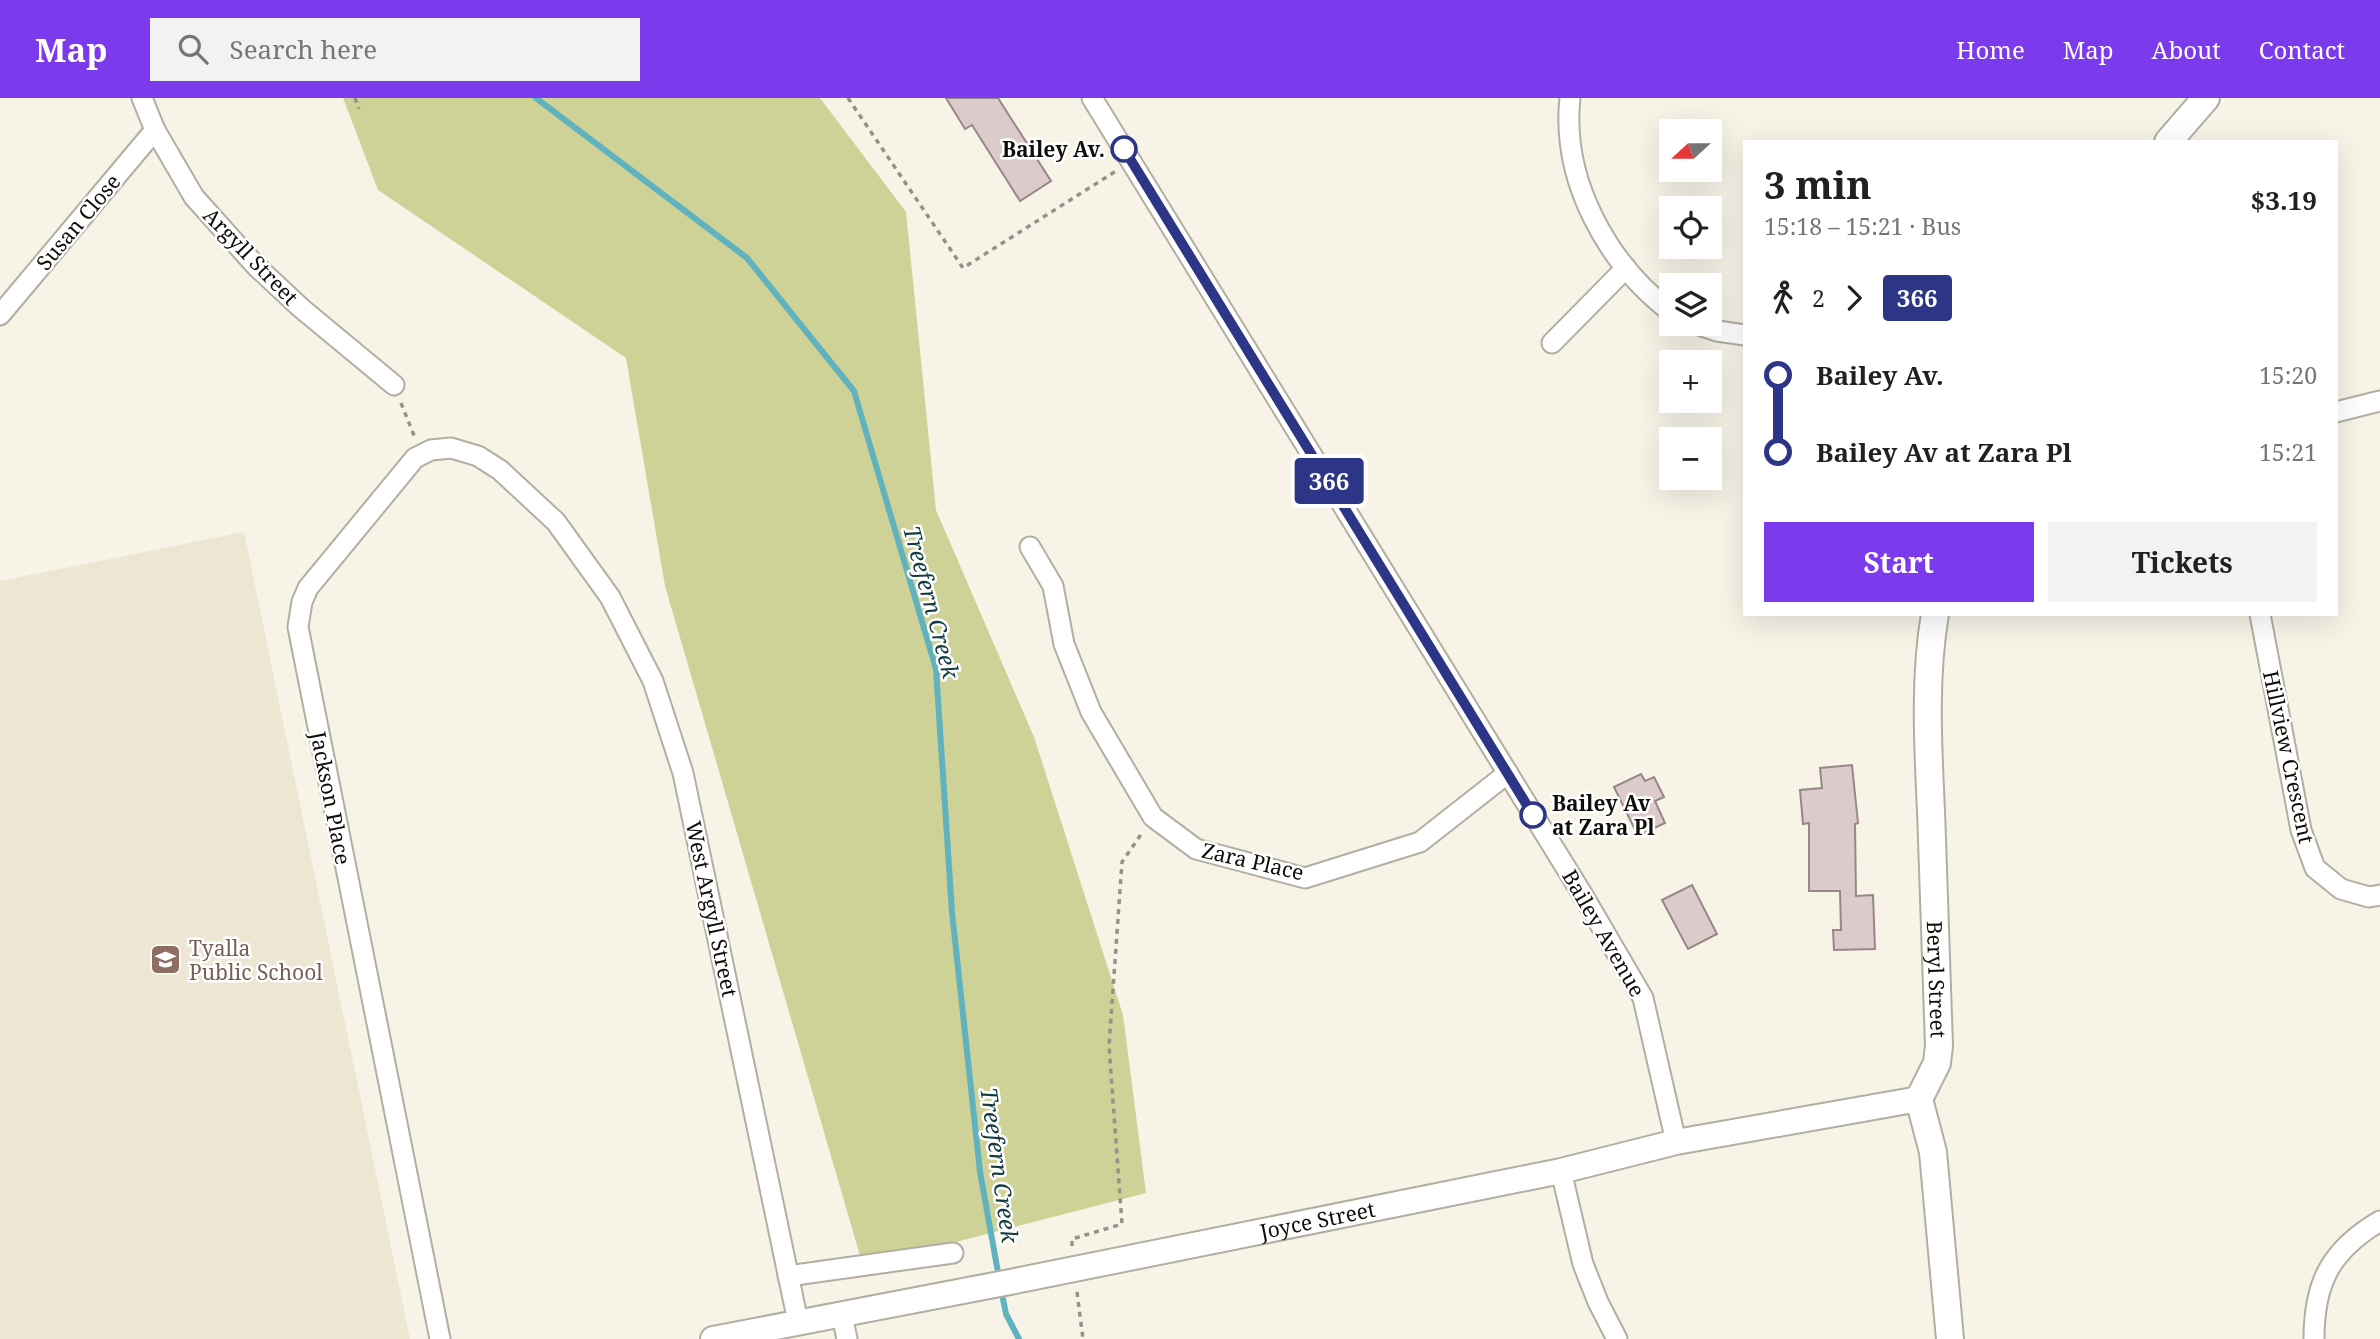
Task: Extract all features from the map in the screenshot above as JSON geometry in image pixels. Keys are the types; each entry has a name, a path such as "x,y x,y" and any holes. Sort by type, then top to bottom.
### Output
{"main road":[{"path":"2170,140 2206,98"},
{"name":"Beryl Street","path":"1919,1099 1931,1080 1939,1045 1929,763 1929,683 1935,616"},
{"path":"1919,1099 1933,1152 1950,1339"}],"street":[{"name":"Argyll Street","path":"142,98 155,130 194,197 256,266 301,308 394,385"},
{"name":"Bailey Avenue","path":"1092,98 1643,998 1676,1142"},
{"path":"1570,98 1568,137 1579,185 1605,239 1626,268 1659,303"},
{"name":"Susan Close","path":"0,315 155,130"},
{"path":"1552,343 1626,268"},
{"path":"1722,332 1743,335"},
{"path":"2338,412 2380,401"},
{"name":"West Argyll Street","path":"421,453 451,448 487,461 556,522 610,597 653,681 683,773 798,1322"},
{"name":"Jackson Place","path":"421,453 308,588 302,602 298,627 440,1339"},
{"name":"Zara Place","path":"1030,547 1053,586 1064,643 1091,712 1153,817 1196,849 1305,878 1420,842 1508,774"},
{"name":"Hillview Crescent","path":"2260,616 2301,830 2315,868 2341,889 2369,897 2380,895"},
{"name":"Joyce Street","path":"713,1339 798,1322 844,1327 981,1288 1561,1171 1676,1142 1919,1099"},
{"path":"1561,1171 1583,1264 1617,1339"},
{"path":"2314,1339 2314,1312 2325,1276 2337,1256 2355,1236 2380,1222"},
{"path":"788,1276 953,1253"}],"path":[{"path":"355,98 359,109"},
{"path":"848,98 963,268 1131,161"},
{"path":"394,385 421,453"},
{"path":"1083,1339 1073,1269 1072,1239 1122,1224 1109,1046 1122,862 1153,817"}],"shaded area":[{"name":"Tyalla Public School","path":"244,532 410,1339 0,1339 0,581"}],"green space":[{"path":"343,98 820,98 906,212 936,510 1034,737 1123,1015 1146,1193 863,1266 665,586 626,358 378,190"}],"building":[{"path":"946,98 998,98 1051,181 1020,201 972,125 965,129"},
{"path":"1852,765 1858,823 1855,824 1856,896 1873,895 1875,949 1834,950 1833,930 1841,930 1840,891 1809,891 1809,823 1803,824 1800,790 1822,788 1820,768"},
{"path":"1641,774 1645,781 1654,777 1664,797 1655,801 1665,823 1638,836 1614,787"},
{"path":"1692,885 1717,934 1688,949 1662,900"}],"waterway":[{"name":"Treefern Creek","path":"536,98 747,258 854,391 936,669 952,912 980,1172 999,1278"},
{"name":"Treefern Creek","path":"1001,1289 1006,1314 1019,1339"}],"bus line":[{"name":"366","path":"1124,149 1533,815"}],"place":[{"name":"Bailey Av.","path":"1124,149"},
{"name":"Bailey Av at Zara Pl","path":"1533,815"},
{"name":"Tyalla Public School","path":"166,960"}]}
